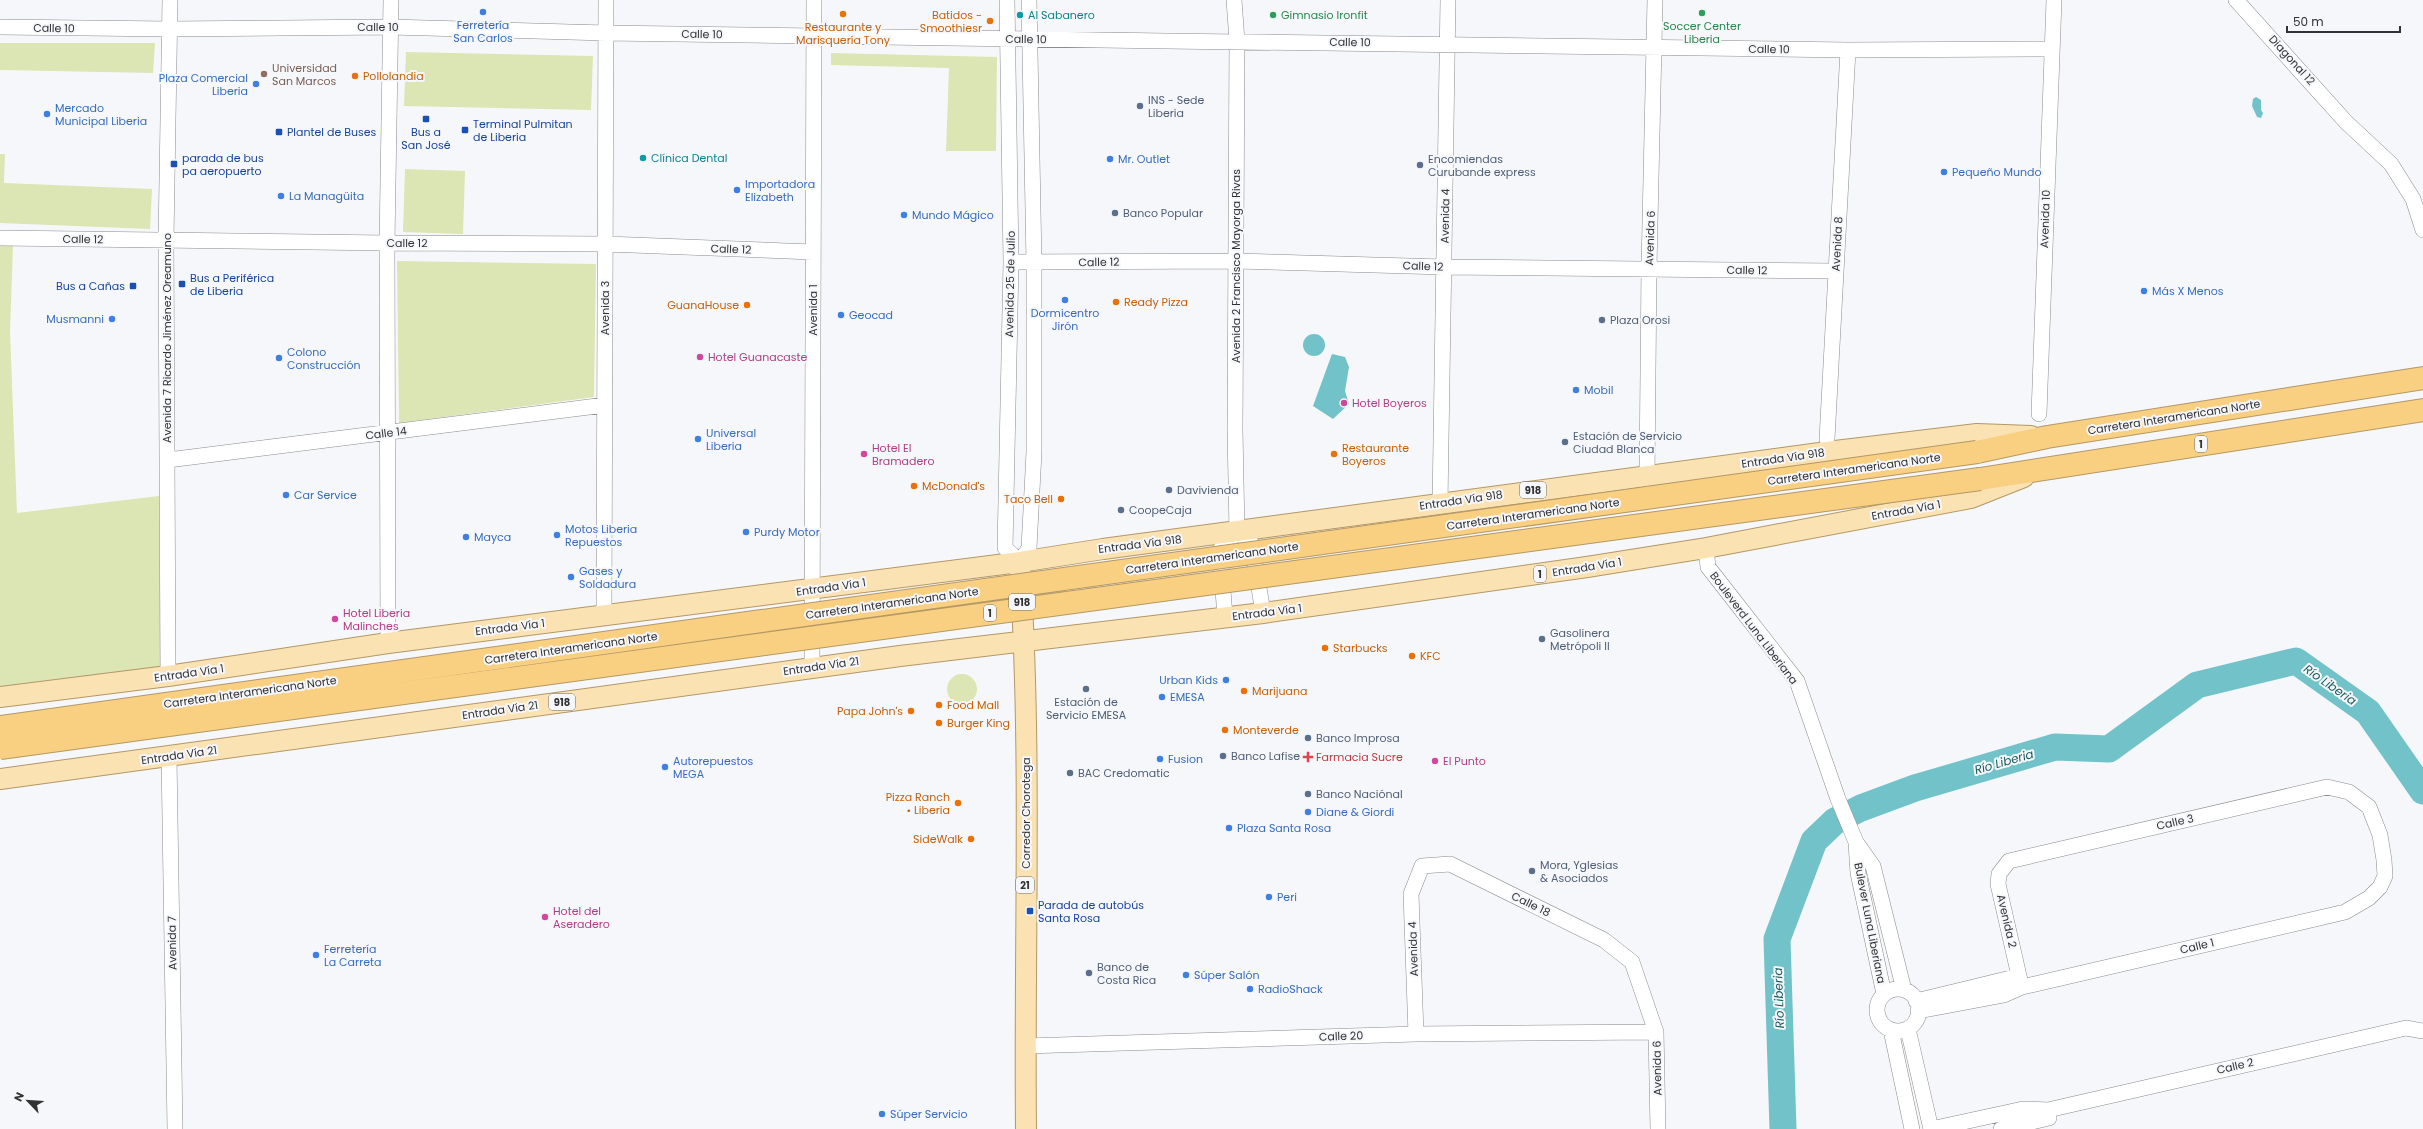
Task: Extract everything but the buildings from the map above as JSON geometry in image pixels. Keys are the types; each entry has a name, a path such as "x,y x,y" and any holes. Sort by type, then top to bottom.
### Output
{"highway":[{"name":"Carretera Interamericana Norte","path":"0,727 1977,452 2047,437 2423,378"},
{"name":"Carretera Interamericana Norte","path":"0,748 1980,479 2423,410"}],"main road":[{"name":"Entrada Vía 918","path":"1020,562 1103,548 1237,532 1647,476 1977,434 2047,437"},
{"name":"Entrada Vía 1","path":"1025,642 1263,613 1587,567 1706,548 1971,498 2047,468"},
{"name":"Entrada Vía 1","path":"0,697 168,676 388,643 812,590 1020,562"},
{"name":"918","path":"1020,562 1025,642"},
{"name":"Entrada Vía 21","path":"0,779 812,668 1025,642"},
{"name":"Corredor Chorotega","path":"1025,642 1026,1129"}],"street":[{"name":"Avenida 7 Ricardo Jiménez Oreamuno","path":"168,676 166,240 170,0"},
{"path":"388,643 387,243 391,0"},
{"name":"Avenida 3","path":"604,615 606,0"},
{"name":"Avenida 1","path":"812,668 814,0"},
{"name":"Avenida 25 de Julio","path":"1007,0 1011,262 1005,548 1020,562 1029,548 1034,452 1034,262 1029,0"},
{"name":"Avenida 2 Francisco Mayorga Rivas","path":"1234,0 1237,41 1235,431 1237,532"},
{"name":"Avenida 4","path":"1440,504 1448,0"},
{"name":"Avenida 6","path":"1647,476 1649,268 1655,0"},
{"name":"Avenida 10","path":"2038,414 2054,0"},
{"name":"Diagonal 12","path":"2236,0 2346,122 2391,164 2413,200 2423,230"},
{"name":"Calle 10","path":"0,27 170,29 390,27 606,33 1030,40 1448,43 1848,50 2051,49"},
{"name":"Avenida 8","path":"1827,439 1848,50"},
{"name":"Calle 12","path":"0,238 606,244 813,252"},
{"name":"Calle 12","path":"1011,262 1236,261 1444,267 1836,271"},
{"name":"Calle 14","path":"168,460 605,405"},
{"path":"1225,617 1220,550 1237,532 1252,544 1263,613"},
{"name":"Bouleverd Luna Liberiana","path":"1706,548 1708,567 1797,681 1838,799 1854,837"},
{"name":"Avenida 7","path":"169,756 175,1129"},
{"name":"Calle 3","path":"2003,867 2009,861 2326,787 2349,792 2369,807 2380,835 2385,876 2380,887 2369,898"},
{"name":"Bulever Luna Liberiana","path":"1854,837 1873,866 1904,990 1890,990 1884,994 1877,1006 1877,1012 1883,1025 1892,1030"},
{"name":"Bulever Luna Liberiana","path":"1854,837 1858,873 1884,994"},
{"name":"Calle 18","path":"1422,866 1450,864 1604,940 1632,962"},
{"name":"Avenida 4","path":"1416,1034 1411,894 1422,866"},
{"name":"Avenida 2","path":"2003,867 1999,874 1998,884 2020,982"},
{"name":"Calle 1","path":"1917,1006 2004,995 2020,982 2345,912 2369,898"},
{"name":"Avenida 6","path":"1632,962 1656,1032 1658,1129"},
{"path":"1904,990 1911,993 1917,1006 1916,1020 1908,1029 1902,1031 1892,1030 1912,1129"},
{"name":"Calle 2","path":"2001,1129 2050,1119 2406,1028 2423,1031"},
{"path":"1908,1029 1931,1129"},
{"name":"Calle 20","path":"1025,1046 1416,1034 1656,1032"},
{"name":"Calle 2","path":"1931,1129 2023,1110 2050,1119"}],"green space":[{"path":"0,43 155,43 153,73 0,70"},
{"path":"406,52 593,56 591,110 404,106"},
{"path":"831,53 997,57 996,151 946,151 949,68 831,65"},
{"path":"0,154 5,154 4,183 152,189 150,229 0,223"},
{"path":"405,169 465,171 463,234 403,232"},
{"path":"0,246 13,246 10,332 17,513 159,496 161,681 0,706"},
{"path":"397,261 596,264 594,397 399,423"},
{"path":"962,674 973,678 977,689 973,700 962,704 951,700 947,689 951,678"}],"water":[{"path":"2256,97 2261,100 2261,110 2263,113 2261,118 2257,117 2252,106 2253,99"},
{"path":"1314,334 1322,337 1325,345 1322,353 1314,356 1306,353 1303,345 1306,337"},
{"path":"1332,354 1345,357 1349,367 1345,391 1349,404 1333,419 1313,406"}],"waterway":[{"name":"Río Liberia","path":"1783,1129 1777,939 1814,841 1835,821 1861,808 1915,788 2055,747 2109,749 2197,685 2296,661 2368,712 2423,791"}],"place":[{"name":"Ferretería San Carlos","path":"483,12"},
{"name":"Soccer Center Liberia","path":"1702,13"},
{"name":"Restaurante y Marisquería Tony","path":"843,14"},
{"name":"Al Sabanero","path":"1020,15"},
{"name":"Gimnasio Ironfit","path":"1273,15"},
{"name":"Batidos - Smoothiesr","path":"990,21"},
{"name":"Universidad San Marcos","path":"264,74"},
{"name":"Pollolandia","path":"355,76"},
{"name":"Plaza Comercial Liberia","path":"256,84"},
{"name":"INS - Sede Liberia","path":"1140,106"},
{"name":"Mercado Municipal Liberia","path":"47,114"},
{"name":"Bus a San José","path":"426,119"},
{"name":"Terminal Pulmitan de Liberia","path":"465,130"},
{"name":"Plantel de Buses","path":"279,132"},
{"name":"Clínica Dental","path":"643,158"},
{"name":"Mr. Outlet","path":"1110,159"},
{"name":"parada de bus pa aeropuerto","path":"174,164"},
{"name":"Encomiendas Curubande express","path":"1420,165"},
{"name":"Pequeño Mundo","path":"1944,172"},
{"name":"Importadora Elizabeth","path":"737,190"},
{"name":"La Managüita","path":"281,196"},
{"name":"Banco Popular","path":"1115,213"},
{"name":"Mundo Mágico","path":"904,215"},
{"name":"Bus a Periférica de Liberia","path":"182,284"},
{"name":"Bus a Cañas","path":"133,286"},
{"name":"Más X Menos","path":"2144,291"},
{"name":"Dormicentro Jirón","path":"1065,300"},
{"name":"Ready Pizza","path":"1116,302"},
{"name":"GuanaHouse","path":"747,305"},
{"name":"Geocad","path":"841,315"},
{"name":"Musmanni","path":"112,319"},
{"name":"Plaza Orosi","path":"1602,320"},
{"name":"Hotel Guanacaste","path":"700,357"},
{"name":"Colono Construcción","path":"279,358"},
{"name":"Mobil","path":"1576,390"},
{"name":"Hotel Boyeros","path":"1344,403"},
{"name":"Universal Liberia","path":"698,439"},
{"name":"Estación de Servicio Ciudad Blanca","path":"1565,442"},
{"name":"Hotel El Bramadero","path":"864,454"},
{"name":"Restaurante Boyeros","path":"1334,454"},
{"name":"McDonald's","path":"914,486"},
{"name":"Davivienda","path":"1169,490"},
{"name":"Car Service","path":"286,495"},
{"name":"Taco Bell","path":"1061,499"},
{"name":"CoopeCaja","path":"1121,510"},
{"name":"Purdy Motor","path":"746,532"},
{"name":"Motos Liberia Repuestos","path":"557,535"},
{"name":"Mayca","path":"466,537"},
{"name":"Gases y Soldadura","path":"571,577"},
{"name":"Hotel Liberia Malinches","path":"335,619"},
{"name":"Gasolinera Metrópoli II","path":"1542,639"},
{"name":"Starbucks","path":"1325,648"},
{"name":"KFC","path":"1412,656"},
{"name":"Urban Kids","path":"1226,680"},
{"name":"Estación de Servicio EMESA","path":"1086,689"},
{"name":"Marijuana","path":"1244,691"},
{"name":"EMESA","path":"1162,697"},
{"name":"Food Mall","path":"939,705"},
{"name":"Papa John's","path":"911,711"},
{"name":"Burger King","path":"939,723"},
{"name":"Monteverde","path":"1225,730"},
{"name":"Banco Improsa","path":"1308,738"},
{"name":"Banco Lafise","path":"1223,756"},
{"name":"Farmacia Sucre","path":"1308,757"},
{"name":"Fusion","path":"1160,759"},
{"name":"El Punto","path":"1435,761"},
{"name":"Autorepuestos MEGA","path":"665,767"},
{"name":"BAC Credomatic","path":"1070,773"},
{"name":"Banco Naciónal","path":"1308,794"},
{"name":"Pizza Ranch • Liberia","path":"958,803"},
{"name":"Diane & Giordi","path":"1308,812"},
{"name":"Plaza Santa Rosa","path":"1229,828"},
{"name":"SideWalk","path":"971,839"},
{"name":"Mora, Yglesias & Asociados","path":"1532,871"},
{"name":"Peri","path":"1269,897"},
{"name":"Parada de autobús Santa Rosa","path":"1030,911"},
{"name":"Hotel del Aseradero","path":"545,917"},
{"name":"Ferretería La Carreta","path":"316,955"},
{"name":"Banco de Costa Rica","path":"1089,973"},
{"name":"Súper Salón","path":"1186,975"},
{"name":"RadioShack","path":"1250,989"},
{"name":"Súper Servicio","path":"882,1114"}]}
